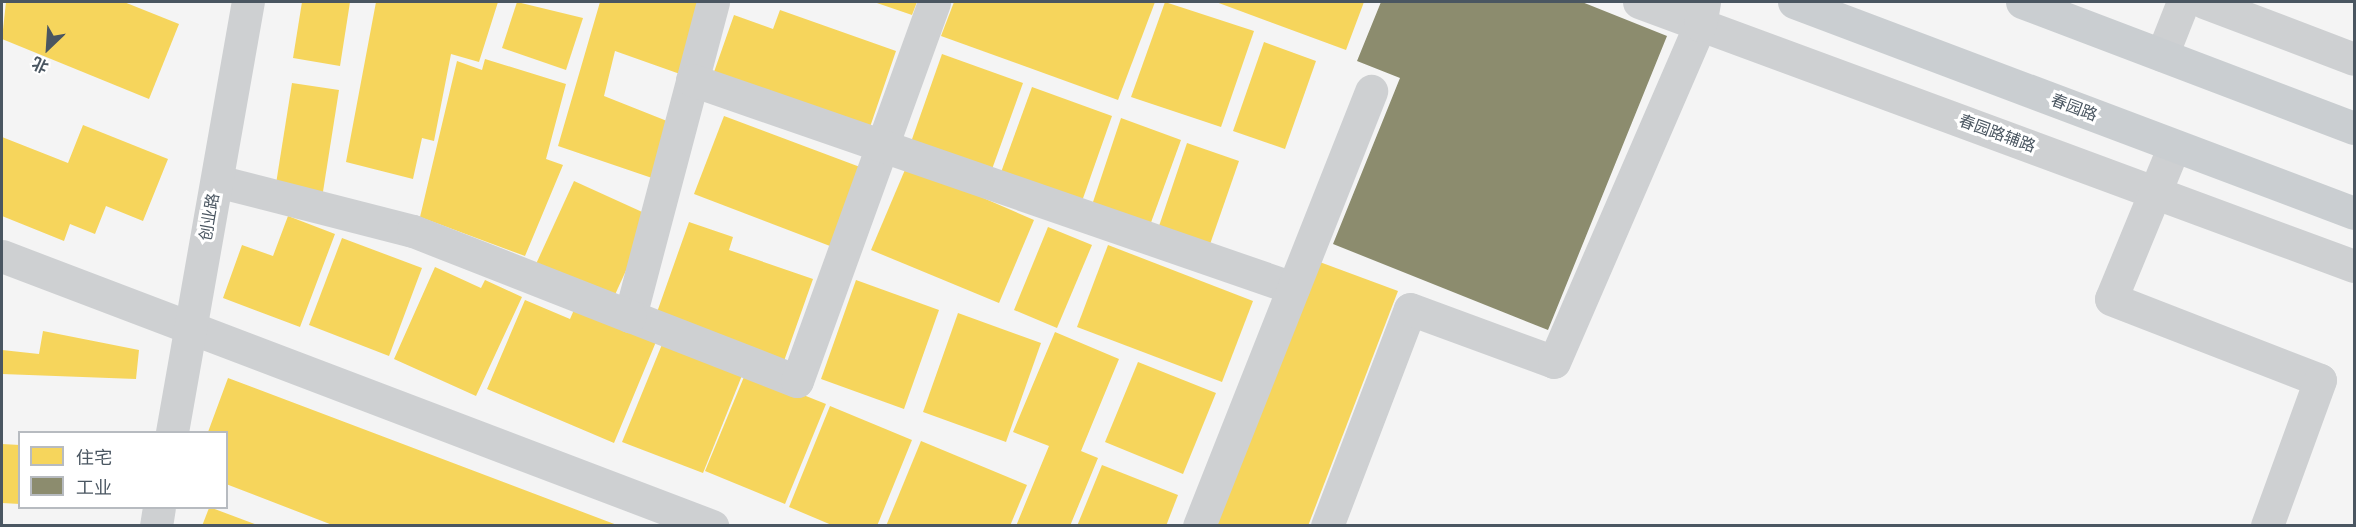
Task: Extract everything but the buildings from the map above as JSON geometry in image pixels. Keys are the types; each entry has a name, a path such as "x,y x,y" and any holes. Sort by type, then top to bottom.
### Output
{"main road":[{"name":"春园路","path":"1794,2 2355,213"},
{"path":"2022,2 2355,128"}],"street":[{"name":"创业路","path":"172,431 248,2"},
{"path":"630,316 713,2"},
{"path":"217,181 412,231 797,381 934,2"},
{"name":"春园路辅路","path":"1639,2 1702,13 2155,192 2355,266"},
{"path":"2162,55 2184,2"},
{"path":"2204,2 2355,59"},
{"path":"1327,525 1410,309 1554,363 1702,13"},
{"path":"692,80 1293,288"},
{"path":"1199,525 1371,92"},
{"path":"2174,146 2111,299 2320,380 2267,525"},
{"path":"2,256 712,525"},
{"path":"156,525 159,509"}]}
